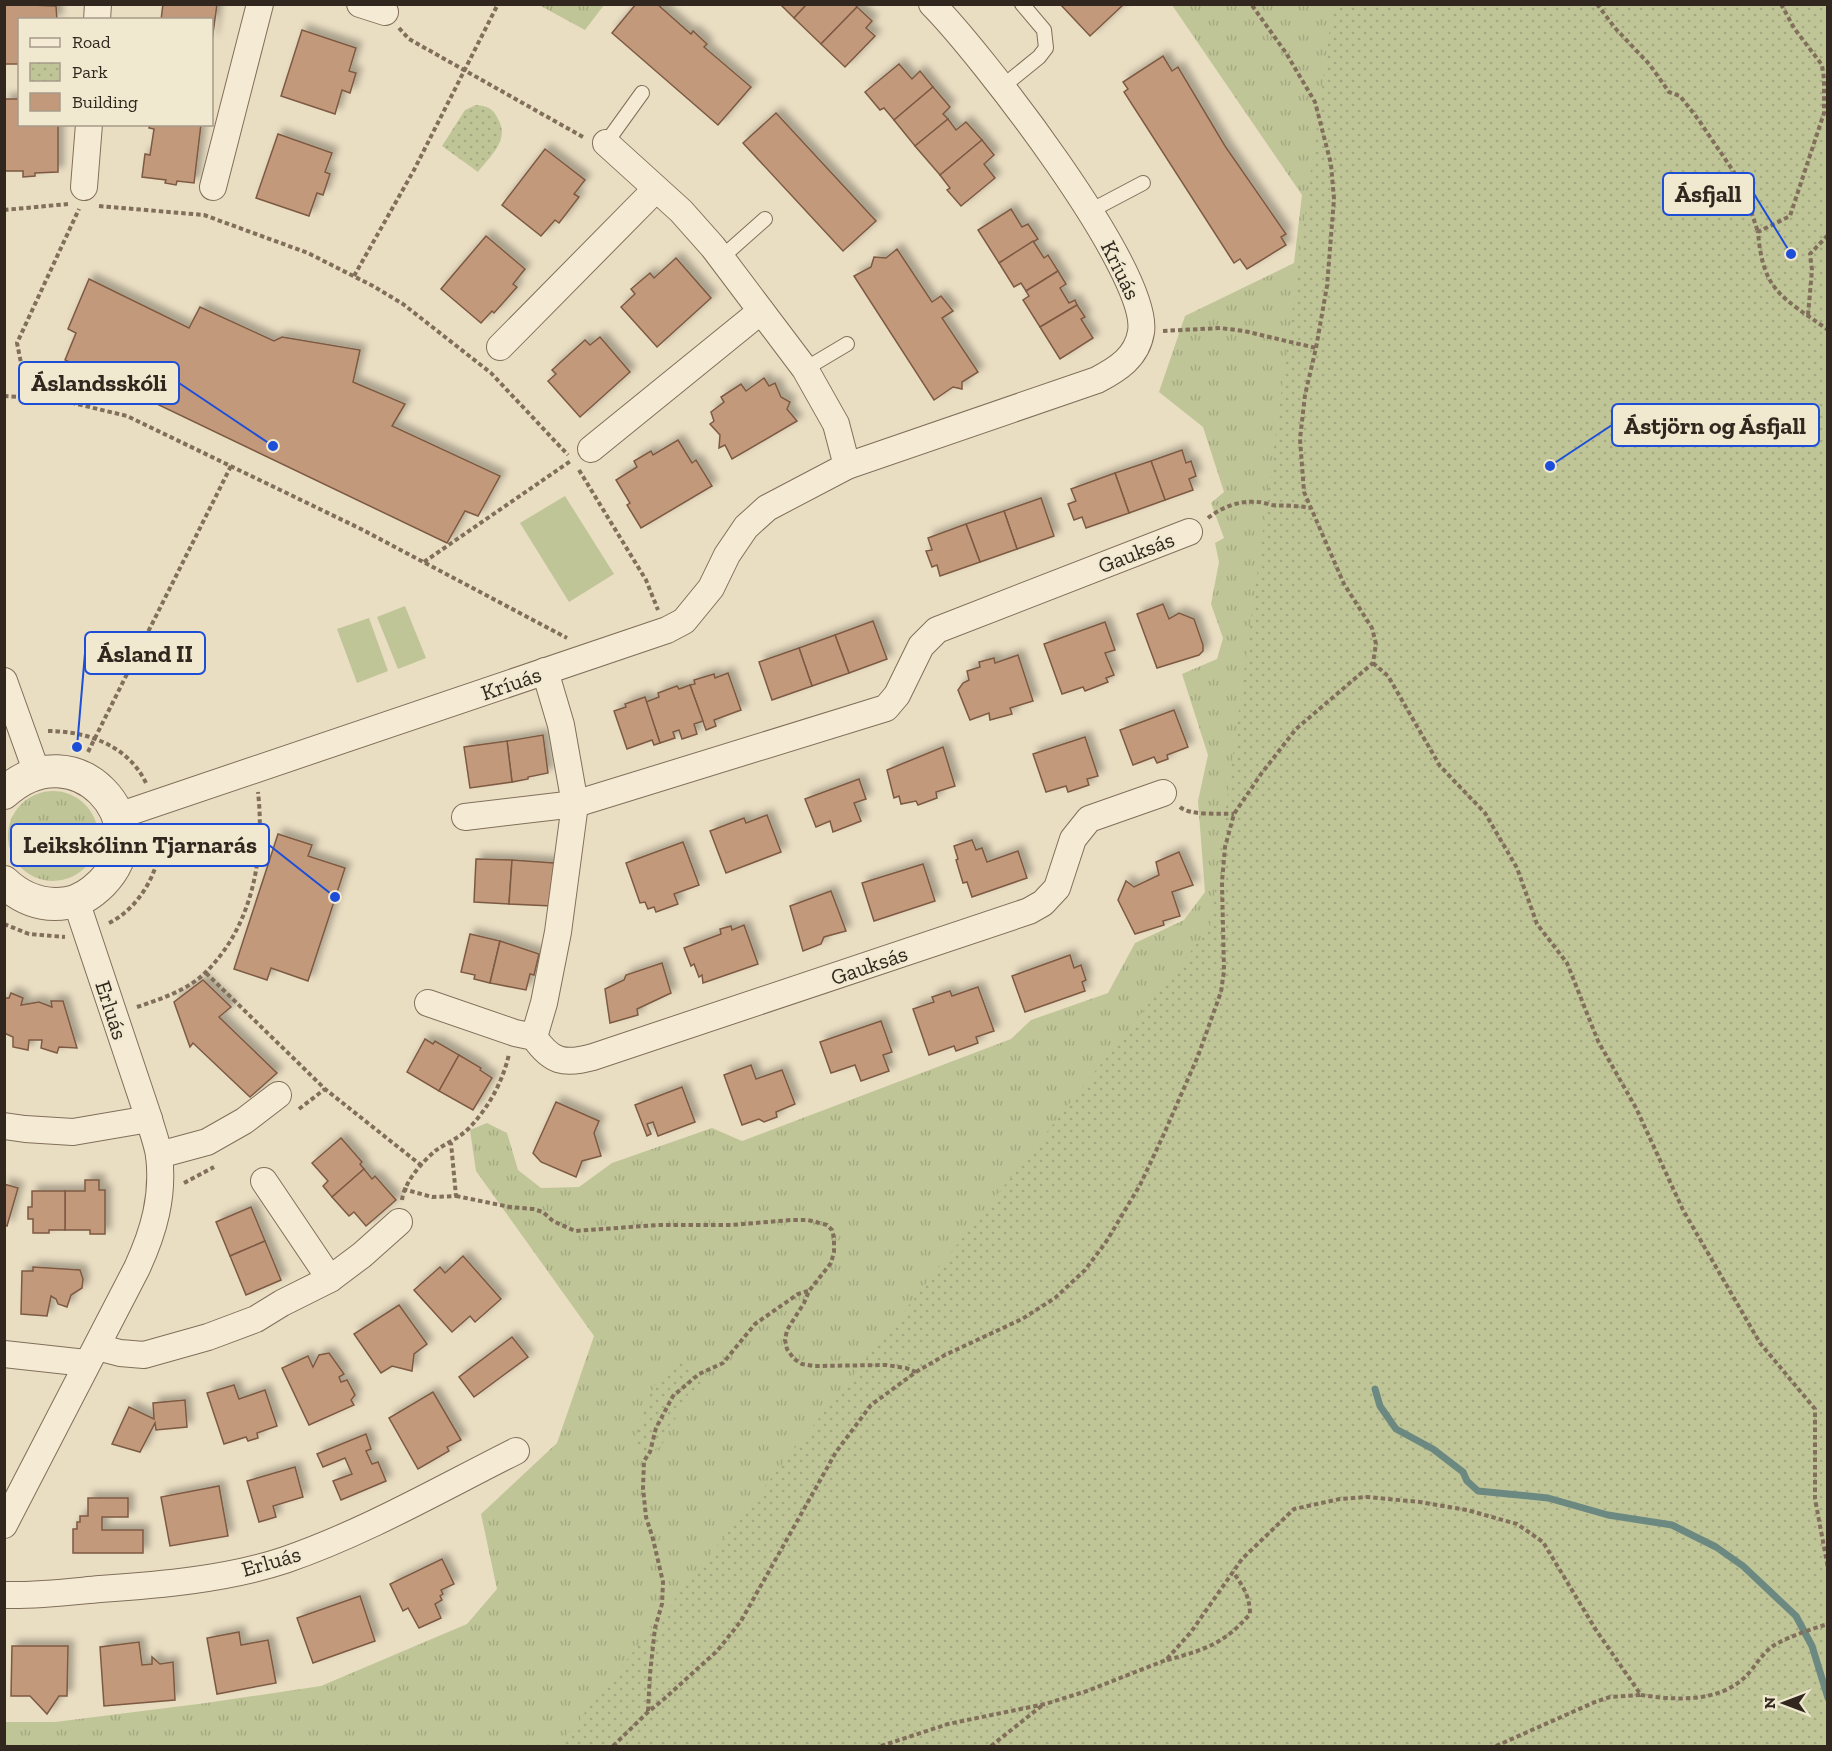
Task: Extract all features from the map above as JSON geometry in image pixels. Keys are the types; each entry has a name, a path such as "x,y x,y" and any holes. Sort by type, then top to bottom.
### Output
{"street":[{"path":"213,187 260,4"},
{"path":"360,4 385,12"},
{"name":"Kríuás","path":"118,816 667,630 684,621 711,588 727,555 746,527 767,508 847,466 1097,380 1121,367 1134,352 1141,332 1141,315 1133,292 1090,212 1050,151 1002,87 933,4"},
{"path":"88,196 89,126"},
{"path":"606,143 655,190 681,211 722,258 805,369 836,424 847,466"},
{"path":"500,347 655,190"},
{"path":"582,454 761,311"},
{"name":"Gauksás","path":"465,817 575,804 886,708 897,695 921,646 937,630 1189,532"},
{"path":"524,1035 544,1003 558,932 575,804 561,725 545,671"},
{"path":"4,681 37,772"},
{"path":"4,793 17,782 37,772 50,770 77,774 95,784 109,799 118,816 122,837 118,858 109,876 94,892 76,901 55,905 34,902 15,892 4,882"},
{"name":"Gauksás","path":"428,1003 524,1035 544,1052 559,1060 576,1062 1029,911 1043,903 1057,888 1073,839 1089,819 1163,793"},
{"name":"Erluás","path":"4,1525 151,1238 160,1200 159,1155 149,1119 76,901"},
{"path":"159,1155 207,1143 244,1121 285,1105"},
{"path":"4,1126 73,1132 149,1119"},
{"path":"264,1181 330,1280"},
{"path":"4,1354 144,1354 208,1337 256,1319 282,1303 330,1280 399,1222"},
{"name":"Erluás","path":"4,1595 35,1596 150,1585 206,1578 282,1561 352,1534 516,1451"}],"lane":[{"path":"1002,87 1039,57 1046,48 1044,30 1022,4"},
{"path":"606,143 642,93"},
{"path":"1090,212 1143,183"},
{"path":"722,258 765,219"},
{"path":"805,369 847,344"}],"path":[{"path":"354,276 414,170 498,4"},
{"path":"613,1746 717,1651 741,1621 836,1452 871,1405 916,1372 945,1355 1022,1319 1055,1298 1085,1270 1106,1242 1140,1185 1198,1056 1221,992 1224,971 1222,882 1225,847 1234,814 1296,729 1373,663 1376,644 1372,628 1344,584 1304,492 1300,439 1305,395 1327,286 1334,199 1331,164 1315,102 1286,52 1251,4"},
{"path":"1597,4 1669,92 1680,96 1742,184 1758,232 1768,278 1773,288 1827,330"},
{"path":"1758,232 1790,216 1824,113 1825,77 1822,65 1794,28 1781,4"},
{"path":"385,12 409,39 585,139 606,143"},
{"path":"88,196 204,215 308,253 403,304 491,373 582,454 646,580 667,630"},
{"path":"4,210 82,204 17,343 28,398"},
{"path":"1808,315 1812,270 1810,254 1827,235"},
{"path":"1141,332 1220,328 1244,331 1316,348"},
{"path":"4,396 56,399 127,416 424,562 597,653"},
{"path":"424,562 582,454"},
{"path":"77,774 231,466"},
{"path":"1189,532 1217,511 1239,502 1293,504 1311,508"},
{"path":"1373,663 1388,676 1440,766 1485,813 1517,868 1537,924 1567,963 1598,1041 1636,1108 1683,1210 1760,1343 1815,1409 1815,1499 1827,1568"},
{"path":"114,1014 163,999 206,973 229,944 256,877 261,816 256,770"},
{"path":"1163,793 1184,811 1234,814"},
{"path":"206,973 324,1089 422,1166"},
{"path":"399,1222 403,1189 436,1151 451,1143 469,1128 488,1105 524,1035"},
{"path":"285,1105 324,1089"},
{"path":"451,1143 456,1196"},
{"path":"182,1184 224,1161"},
{"path":"403,1189 432,1197 456,1196 510,1207 533,1209 543,1212 553,1221 575,1231 658,1224 730,1225 808,1220 827,1225 832,1230 834,1238 831,1263 809,1291 787,1330 784,1340 787,1349 794,1359 802,1364 814,1366 886,1365 916,1372"},
{"path":"648,1712 655,1628 662,1604 663,1582 646,1517 643,1488 644,1461 650,1452 656,1428 673,1396 699,1374 723,1362 755,1324 798,1294 809,1291"},
{"path":"1166,1660 1191,1632 1242,1559 1294,1509 1340,1499 1367,1497 1420,1502 1467,1510 1517,1524 1543,1542 1596,1630 1641,1695"},
{"path":"881,1746 948,1724 1045,1704 1218,1643 1236,1630 1250,1614 1250,1602 1233,1572"},
{"path":"1496,1746 1610,1697 1641,1695 1678,1699 1720,1692 1745,1677 1765,1653 1776,1644 1827,1624"},
{"path":"991,1746 1045,1704"}],"green space":[{"path":"539,5 604,5 585,30"},
{"path":"1172,5 1827,5 1828,1223 896,1746 5,1746 4,1722 55,1722 321,1686 467,1624 497,1589 481,1514 557,1443 594,1336 476,1171 470,1130 487,1123 507,1133 518,1170 541,1188 579,1187 612,1163 712,1128 742,1141 1011,1039 1031,1020 1108,993 1135,943 1184,920 1205,892 1198,801 1208,755 1182,674 1217,659 1223,638 1211,604 1219,562 1215,543 1224,538 1211,503 1224,492 1203,427 1159,392 1185,316 1294,263 1302,195"},
{"path":"1333,5 1827,5 1827,1746 558,1746 1210,927"},
{"path":"476,105 494,112 502,134 497,147 478,172 442,146 465,110"},
{"path":"565,496 614,574 569,602 520,523"},
{"path":"405,606 426,658 398,669 377,617"},
{"path":"369,618 388,671 357,683 337,629"},
{"path":"53,791 70,794 85,804 95,819 98,836 95,853 85,868 70,878 53,881 36,878 21,868 11,853 8,836 11,819 21,804 36,794"},
{"path":"684,1362 693,1366 701,1378 699,1392 686,1396 660,1447 650,1452 640,1450 637,1442 640,1419 651,1393 671,1366"}],"building":[{"path":"4,4 56,6 57,18 18,18 18,64 5,64"},
{"path":"163,4 217,4 213,34 213,18 161,18"},
{"path":"636,4 657,4 691,34 693,31 707,44 704,47 751,87 718,125 612,33"},
{"path":"780,4 807,4 794,18"},
{"path":"807,4 855,4 857,7 821,44 794,18"},
{"path":"1060,4 1124,4 1090,36"},
{"path":"857,7 872,21 866,28 875,36 845,67 821,44"},
{"path":"302,30 356,48 349,71 356,73 350,93 342,90 335,114 281,96"},
{"path":"1163,56 1172,71 1178,67 1225,146 1286,234 1281,237 1286,245 1247,269 1240,259 1234,263 1124,92 1128,89 1123,82"},
{"path":"899,64 912,79 920,71 933,87 894,120 884,108 880,110 865,92"},
{"path":"933,87 950,107 943,114 948,119 915,146 894,120"},
{"path":"5,99 18,99 18,126 58,126 58,172 35,173 35,176 23,177 23,171 5,171"},
{"path":"776,113 876,221 843,251 743,143"},
{"path":"948,119 956,130 966,122 982,140 940,175 915,146"},
{"path":"150,126 201,126 194,183 177,181 176,185 165,183 166,180 142,177 145,154 150,155 154,129 149,128"},
{"path":"278,134 332,153 325,172 330,174 323,195 317,193 309,216 256,198"},
{"path":"982,140 994,155 984,164 995,178 961,206 947,190 950,188 940,175"},
{"path":"545,149 585,180 574,194 579,197 559,223 555,220 541,236 502,205"},
{"path":"1011,209 1022,227 1028,224 1038,239 999,263 978,230"},
{"path":"486,236 525,269 513,284 517,287 494,313 492,311 481,323 441,289"},
{"path":"1033,241 1044,258 1048,255 1058,271 1026,291 1021,283 1014,287 999,263"},
{"path":"897,249 932,302 941,296 953,311 942,318 978,372 962,382 962,389 953,387 934,400 854,276 871,267 874,257 886,258"},
{"path":"676,258 711,298 657,347 621,307 635,294 631,289 650,273 654,278"},
{"path":"1058,271 1066,284 1060,288 1069,303 1075,300 1077,305 1040,327 1023,300 1029,296 1026,291"},
{"path":"89,279 189,328 200,307 274,341 282,337 360,350 353,382 405,404 392,426 500,476 478,516 465,511 447,543 65,360 76,333 68,329"},
{"path":"1077,305 1085,317 1081,319 1093,338 1060,359 1040,327"},
{"path":"600,337 630,372 580,417 548,381 556,374 552,370 585,340 590,345"},
{"path":"764,378 769,386 775,383 781,397 790,402 787,409 797,421 732,459 725,445 719,448 720,435 710,424 714,421 711,412 724,402 721,397 741,384 746,391"},
{"path":"678,440 692,463 696,460 712,486 641,528 616,480 637,467 634,461 651,451 653,455"},
{"path":"1182,450 1186,463 1191,461 1196,476 1189,479 1193,490 1165,500 1151,461"},
{"path":"1151,461 1165,500 1129,513 1115,473"},
{"path":"1115,473 1129,513 1086,528 1082,517 1074,520 1068,504 1076,501 1071,489"},
{"path":"1041,498 1054,536 1017,549 1004,511"},
{"path":"1004,511 1017,549 980,562 966,524"},
{"path":"966,524 980,562 940,576 937,565 932,567 926,551 932,550 928,538"},
{"path":"1163,604 1169,619 1179,613 1194,619 1203,651 1199,655 1157,668 1137,614"},
{"path":"873,621 887,659 849,673 835,635"},
{"path":"1105,622 1115,650 1105,653 1114,675 1106,678 1108,682 1085,691 1083,687 1062,694 1044,644"},
{"path":"835,635 849,673 812,686 799,648"},
{"path":"799,648 812,686 772,700 759,662"},
{"path":"1018,655 1033,701 1010,708 1012,714 990,720 989,713 970,720 958,690 963,683 969,680 967,671 980,667 979,662 994,658 995,663"},
{"path":"728,673 741,710 714,720 716,726 706,730 690,685 695,684 694,680 714,674 715,678"},
{"path":"690,685 703,721 694,724 697,734 682,739 679,730 673,732 675,738 660,743 646,702 659,697 658,693 677,686 679,689"},
{"path":"645,697 660,743 654,745 652,740 627,749 614,711 626,707 625,704"},
{"path":"1174,710 1188,747 1167,755 1168,759 1157,763 1154,757 1133,765 1120,730"},
{"path":"543,735 548,773 512,782 507,741"},
{"path":"1085,737 1098,776 1087,779 1089,785 1068,792 1066,786 1046,792 1033,754"},
{"path":"507,741 512,782 470,788 464,747"},
{"path":"943,747 955,786 936,792 937,798 918,805 916,801 901,804 899,796 894,798 887,770"},
{"path":"859,779 866,799 854,803 861,821 833,832 830,821 816,827 805,799"},
{"path":"767,815 781,852 726,873 710,831 744,818 746,823"},
{"path":"278,834 312,845 308,856 345,868 308,981 271,968 267,980 234,969"},
{"path":"972,840 976,850 982,848 987,862 1018,851 1027,878 972,897 967,882 963,883 954,846"},
{"path":"683,842 699,885 674,894 678,904 656,912 654,907 648,909 645,902 640,903 626,863"},
{"path":"1179,852 1193,885 1172,892 1180,916 1163,921 1164,925 1135,934 1118,900 1126,881 1134,887 1159,875 1156,862"},
{"path":"476,859 512,860 509,904 474,902"},
{"path":"512,860 554,863 552,906 509,904"},
{"path":"923,864 935,901 874,921 862,883"},
{"path":"831,891 846,931 824,937 821,944 803,951 790,906"},
{"path":"744,925 758,964 703,983 702,975 699,977 694,964 691,966 684,948 721,934 720,929 731,926 732,930"},
{"path":"470,934 500,941 490,983 474,979 475,975 461,972"},
{"path":"500,941 539,954 534,975 530,974 526,990 490,983"},
{"path":"1070,955 1074,968 1081,965 1086,980 1082,982 1085,991 1025,1012 1012,976"},
{"path":"662,963 671,993 637,1009 638,1015 610,1023 605,989 624,980 626,975"},
{"path":"203,980 231,1007 219,1017 277,1073 250,1097 193,1043 190,1047 174,1002"},
{"path":"978,987 994,1031 976,1037 978,1043 956,1051 954,1046 929,1055 913,1009 934,1002 932,997 950,991 952,996"},
{"path":"11,993 23,998 21,1005 39,1002 52,1007 51,1001 63,1001 77,1048 59,1047 57,1053 41,1048 42,1040 29,1040 28,1050 13,1047 13,1037 4,1033 4,998 9,998"},
{"path":"881,1021 892,1052 883,1055 889,1071 861,1081 855,1065 831,1073 820,1042"},
{"path":"425,1039 433,1044 435,1041 459,1055 439,1091 407,1072"},
{"path":"459,1055 481,1068 480,1070 492,1078 473,1110 439,1091"},
{"path":"751,1065 756,1079 782,1070 795,1104 776,1112 777,1117 764,1122 759,1119 742,1125 724,1075"},
{"path":"682,1087 695,1122 658,1136 653,1122 647,1124 651,1134 647,1136 635,1105"},
{"path":"556,1102 599,1121 594,1133 601,1156 582,1161 576,1177 541,1162 533,1153"},
{"path":"341,1138 362,1162 360,1164 364,1169 332,1197 323,1186 328,1181 312,1163"},
{"path":"364,1169 372,1179 375,1176 396,1200 366,1226 354,1212 349,1216 332,1197"},
{"path":"85,1180 99,1180 99,1190 105,1190 105,1234 90,1234 90,1230 65,1230 65,1191 85,1191"},
{"path":"4,1184 18,1188 7,1226 4,1225"},
{"path":"32,1191 65,1191 65,1230 33,1233 33,1219 28,1219 28,1207 32,1207"},
{"path":"251,1207 265,1241 230,1256 216,1222"},
{"path":"265,1241 281,1280 246,1295 230,1256"},
{"path":"463,1256 501,1299 475,1322 470,1316 452,1332 414,1290 440,1267 445,1273"},
{"path":"33,1267 80,1270 83,1279 82,1288 71,1295 67,1307 58,1304 51,1296 47,1316 21,1314 22,1271 33,1271"},
{"path":"399,1305 427,1344 414,1354 412,1371 392,1366 381,1373 354,1334"},
{"path":"512,1337 528,1357 474,1397 459,1377"},
{"path":"329,1353 344,1374 339,1377 341,1382 347,1380 355,1395 351,1400 354,1405 309,1425 282,1368 308,1356 313,1367 319,1355"},
{"path":"234,1385 239,1399 265,1390 277,1426 257,1433 258,1438 248,1441 246,1437 224,1444 207,1393"},
{"path":"433,1392 461,1440 447,1447 449,1451 418,1469 389,1418"},
{"path":"185,1400 187,1427 156,1430 155,1423 140,1452 112,1444 129,1407 154,1419 153,1403"},
{"path":"366,1434 371,1449 366,1451 372,1464 378,1462 386,1481 341,1500 333,1481 352,1474 345,1458 323,1467 317,1454"},
{"path":"295,1467 303,1497 273,1506 276,1517 259,1522 247,1481"},
{"path":"219,1486 228,1536 170,1546 161,1497"},
{"path":"88,1498 128,1498 128,1517 102,1517 102,1530 143,1530 143,1553 73,1553 73,1529 77,1529 80,1516 88,1516"},
{"path":"442,1559 454,1584 441,1590 442,1600 435,1604 441,1618 419,1628 408,1608 403,1611 390,1584"},
{"path":"360,1596 375,1641 313,1663 297,1618"},
{"path":"239,1632 241,1645 268,1640 276,1683 217,1694 207,1638"},
{"path":"139,1642 142,1665 152,1664 152,1657 160,1664 173,1662 175,1700 104,1706 100,1647"},
{"path":"12,1646 68,1646 67,1696 59,1696 47,1714 30,1696 11,1696"}],"waterway":[{"path":"1375,1389 1380,1406 1396,1429 1433,1449 1463,1472 1467,1481 1478,1491 1548,1498 1608,1515 1672,1525 1716,1547 1743,1566 1796,1616 1812,1646 1828,1698"}],"place":[{"name":"Ásfjall","path":"1791,254"},
{"name":"Áslandsskóli","path":"273,446"},
{"name":"Ástjörn og Ásfjall","path":"1550,466"},
{"name":"Ásland II","path":"77,747"},
{"name":"Leikskólinn Tjarnarás","path":"335,897"}]}
